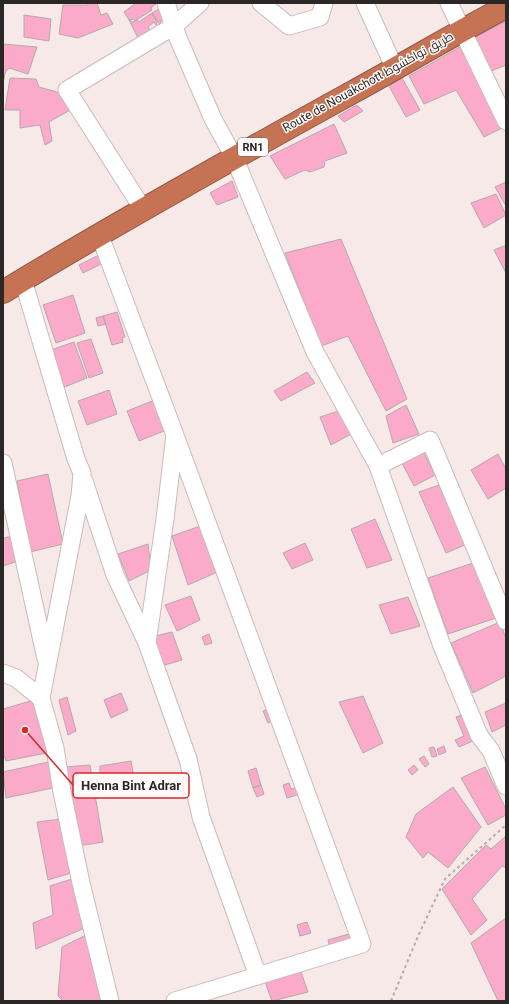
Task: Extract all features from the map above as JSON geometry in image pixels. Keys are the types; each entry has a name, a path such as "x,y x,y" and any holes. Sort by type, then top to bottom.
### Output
{"highway":[{"name":"Route de Nouakchott طريق نواكشوط","path":"3,292 234,157 396,69 462,29 483,11 506,7"}],"street":[{"path":"166,3 174,26 213,119 234,157 315,352 378,466 442,646 479,735 492,751 506,786"},
{"path":"143,210 67,90 174,26 200,3"},
{"path":"261,3 289,26 320,17 324,3"},
{"path":"365,3 396,69"},
{"path":"450,3 506,121"},
{"path":"100,236 175,435 362,944 175,1001"},
{"path":"23,280 76,459 82,473 114,575 146,643 188,759 201,817 258,976"},
{"path":"146,643 165,519 175,435"},
{"path":"378,466 430,440 506,621"},
{"path":"3,464 48,667"},
{"path":"82,473 80,496 41,698 55,748 62,792 81,883 110,1001"},
{"path":"3,673 16,678 41,698"}],"path":[{"path":"391,1001 444,879 506,825"}],"building":[{"path":"88,3 97,3 101,15 107,13 113,24 78,38 59,34 63,5 88,5"},
{"path":"136,3 157,3 151,8 152,10 135,21 134,19 129,20 124,12"},
{"path":"159,9 165,19 160,21 162,24 160,25 152,13"},
{"path":"152,13 157,23 156,25 154,22 148,27 150,30 144,33 146,37 139,40 129,20 133,22 137,20 139,22"},
{"path":"24,15 51,19 49,41 24,37"},
{"path":"506,21 506,65 486,73 470,40"},
{"path":"3,44 37,47 28,74 9,68 5,73 3,84"},
{"path":"465,44 506,126 484,137 456,90 424,104 409,76"},
{"path":"10,78 36,79 39,87 57,92 72,109 49,122 52,141 45,145 40,125 20,128 20,110 5,110"},
{"path":"402,78 420,110 406,117 389,86"},
{"path":"357,105 363,111 344,122 338,116"},
{"path":"334,124 347,153 325,161 324,167 310,172 305,170 285,179 270,156"},
{"path":"232,181 238,197 217,205 210,193"},
{"path":"506,182 506,206 495,187"},
{"path":"496,194 506,215 484,228 471,203"},
{"path":"341,239 407,399 386,411 348,336 321,346 285,253"},
{"path":"506,245 506,273 494,250"},
{"path":"101,254 105,262 83,273 79,265"},
{"path":"73,295 85,333 56,343 43,305"},
{"path":"117,312 125,337 122,338 123,342 112,345 103,316"},
{"path":"103,316 106,324 98,326 96,318"},
{"path":"91,339 103,373 89,378 77,343"},
{"path":"74,342 87,378 62,388 48,351"},
{"path":"307,372 315,383 281,401 274,391"},
{"path":"109,390 117,414 87,425 78,401"},
{"path":"157,399 169,429 139,441 127,411"},
{"path":"406,405 419,434 393,443 386,416"},
{"path":"345,409 353,433 331,445 320,417"},
{"path":"424,453 435,475 414,486 402,463"},
{"path":"498,454 506,469 506,488 488,499 471,470"},
{"path":"48,474 63,544 30,552 17,481"},
{"path":"439,485 467,544 446,553 419,492"},
{"path":"375,519 392,560 367,568 351,529"},
{"path":"206,524 224,569 188,585 172,536"},
{"path":"14,536 21,560 3,566 3,538"},
{"path":"305,543 313,560 292,569 283,553"},
{"path":"148,544 151,570 129,581 118,554"},
{"path":"479,561 499,617 448,634 428,578"},
{"path":"191,596 200,620 177,631 165,605"},
{"path":"408,597 420,626 391,634 379,605"},
{"path":"500,622 506,639 506,676 473,693 451,643"},
{"path":"172,632 182,660 161,666 152,637"},
{"path":"209,634 212,643 205,645 202,637"},
{"path":"121,693 128,710 111,718 104,700"},
{"path":"363,696 383,743 363,753 339,702"},
{"path":"67,697 76,731 68,735 59,700"},
{"path":"41,698 52,752 6,761 3,752 3,709"},
{"path":"506,703 506,725 492,732 485,712"},
{"path":"272,707 272,721 268,723 263,711"},
{"path":"464,714 475,740 459,747 455,740 464,736 456,717"},
{"path":"444,746 446,752 439,755 437,749"},
{"path":"434,747 437,756 432,757 429,748"},
{"path":"424,756 429,764 425,767 419,759"},
{"path":"53,761 57,787 6,798 3,772"},
{"path":"131,761 136,788 115,791 111,781 105,780 105,774 100,775 100,766"},
{"path":"90,765 103,842 78,846 65,767"},
{"path":"414,765 418,770 412,775 408,770"},
{"path":"485,767 506,809 506,815 488,825 461,778"},
{"path":"256,768 261,785 253,788 248,771"},
{"path":"289,783 291,789 298,787 300,794 287,798 283,785"},
{"path":"261,785 264,794 257,797 253,788"},
{"path":"453,787 481,827 448,868 428,852 423,858 406,837 416,814"},
{"path":"62,819 74,872 48,880 37,822"},
{"path":"506,836 506,868 502,866 472,899 487,920 471,935 442,889 486,845 491,849"},
{"path":"75,878 87,927 36,949 33,923 53,915 50,886"},
{"path":"506,918 506,1001 498,1001 471,943"},
{"path":"307,922 311,933 300,936 297,925"},
{"path":"349,934 353,945 331,951 328,940"},
{"path":"86,935 107,1001 63,1001 58,996 62,947"},
{"path":"300,969 308,992 272,1001 264,979"}],"place":[{"name":"Henna Bint Adrar","path":"25,730"}]}
